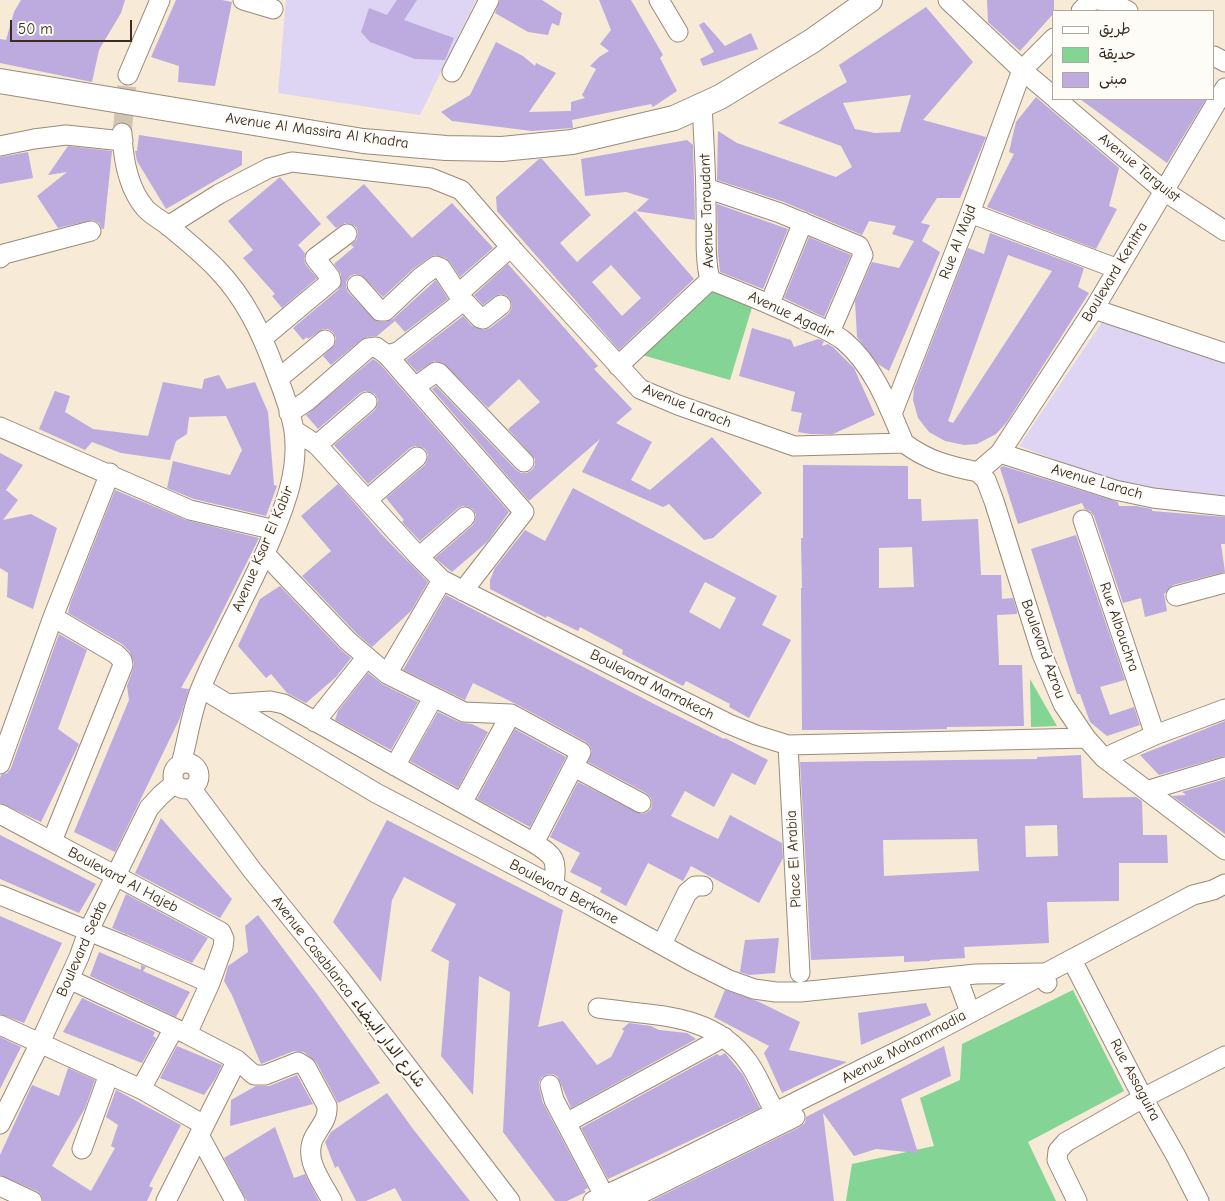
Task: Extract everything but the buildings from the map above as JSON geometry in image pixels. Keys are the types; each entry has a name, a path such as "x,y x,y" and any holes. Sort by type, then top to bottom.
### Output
{"main road":[{"name":"Avenue Al Massira Al Khadra","path":"0,81 363,141 446,148 502,149 572,142 674,118 720,97 812,41 870,0"}],"street":[{"path":"128,75 160,0"},
{"path":"243,0 273,9"},
{"path":"452,72 489,0"},
{"path":"658,0 678,32"},
{"name":"Avenue Targuist","path":"948,0 1022,70 1052,95"},
{"path":"1082,10 1091,1 1097,0 1112,3 1126,10"},
{"path":"1022,70 1052,40"},
{"name":"Rue Al Majd","path":"892,414 970,213 1022,70"},
{"name":"Boulevard Kenitra","path":"1000,453 1094,309 1225,88"},
{"name":"Avenue Targuist","path":"1057,100 1164,191 1225,232"},
{"name":"Avenue Taroudant","path":"618,366 710,280 706,257 706,188 702,106"},
{"name":"Avenue Ksar El Kabir","path":"0,146 66,135 123,137 128,174 136,194 146,209 215,267 232,286 252,316 278,379 292,422 295,456 292,480 265,554 201,688 191,719 187,744 187,765 174,772 183,786"},
{"name":"Avenue Larach","path":"168,226 227,190 269,168 292,162 323,164 432,178 461,190 640,389 678,405 794,446 904,443"},
{"path":"706,188 780,213 859,246 863,255 830,332"},
{"path":"970,213 1118,269"},
{"path":"770,303 802,222"},
{"path":"0,258 4,254 91,231"},
{"path":"262,338 331,281 315,258 347,234"},
{"path":"387,355 398,352 461,298 511,247"},
{"path":"357,285 380,311 385,311 436,266 440,268 461,298 480,318 483,319 501,305"},
{"name":"Avenue Agadir","path":"710,280 770,303 843,340 857,354 873,377 904,443"},
{"path":"1094,309 1225,353"},
{"path":"278,379 325,340"},
{"path":"292,422 307,401 368,348 376,347 387,355 524,512 463,590"},
{"path":"415,387 436,372 439,373 524,462"},
{"path":"317,445 367,402"},
{"name":"Boulevard Marrakech","path":"292,422 317,445 442,580 729,724 756,735 788,744 1086,738"},
{"path":"0,427 110,473 190,510 275,530"},
{"path":"904,443 918,453 945,465 978,472 1000,453"},
{"name":"Avenue Larach","path":"1000,453 1115,490 1153,498 1225,506"},
{"path":"367,500 417,457"},
{"name":"Boulevard Azrou","path":"978,472 986,480 994,501 1042,654 1063,704 1086,738 1104,758 1149,790 1225,850"},
{"path":"0,764 110,473"},
{"path":"419,557 465,517"},
{"name":"Rue Albouchra","path":"1083,520 1156,736"},
{"path":"265,554 329,622 366,658 387,674 464,712 512,714 581,752 534,843"},
{"path":"387,674 442,580"},
{"path":"1176,596 1225,583"},
{"path":"52,841 123,666 122,660 116,654 54,617"},
{"path":"315,722 366,658"},
{"name":"Boulevard Berkane","path":"201,688 376,793 729,980 754,989 776,992 800,992 976,974 1045,978"},
{"path":"395,766 433,698"},
{"path":"227,704 270,701 284,704 534,843 552,856 556,863 554,887"},
{"path":"1104,758 1225,709"},
{"path":"462,803 512,714"},
{"name":"Place El Arabia","path":"788,744 800,973"},
{"path":"1149,790 1225,766"},
{"path":"574,767 641,803"},
{"name":"Boulevard Sebta","path":"0,1124 4,1104 40,1043 88,932 149,808 161,795 183,786"},
{"name":"Avenue Casablanca شارع الدار البيضاء","path":"183,786 338,976 507,1199"},
{"name":"Boulevard Al Hajeb","path":"0,814 221,932 224,939 224,947 210,983"},
{"path":"662,944 687,893 695,886 704,886"},
{"name":"Avenue Mohammadia","path":"626,1201 970,1012 1074,964 1193,895 1219,887"},
{"path":"0,895 210,983 181,1031 141,1088"},
{"name":"Rue Assaguira","path":"1074,964 1199,1201"},
{"path":"957,977 970,1012"},
{"name":"Avenue Mohammadia","path":"602,1199 674,1163 884,1072 1045,978"},
{"path":"68,979 181,1031 237,1060 254,1076 259,1076 298,1062 306,1067 328,1106 328,1114 311,1141 310,1150 311,1162 332,1201"},
{"path":"598,1008 632,1013 661,1014 694,1022 724,1038 748,1061 779,1117"},
{"path":"0,1024 141,1088 201,1130 235,1201"},
{"path":"566,1123 724,1038"},
{"path":"1077,1201 1057,1160 1058,1151 1066,1142 1143,1098 1225,1056"},
{"path":"166,1201 237,1060"},
{"path":"82,1149 109,1074"},
{"path":"550,1085 554,1100 602,1199"},
{"path":"0,1186 32,1201"}],"shaded area":[{"path":"286,0 476,0 420,115 278,93"},
{"path":"1104,319 1225,358 1225,498 1117,483 1019,446"}],"green space":[{"path":"713,288 753,304 730,380 642,355"},
{"path":"1030,679 1057,726 1031,727"},
{"path":"1073,990 1124,1091 1028,1142 1056,1201 846,1201 852,1164 934,1146 920,1098 960,1080 962,1044"}],"tunnel":[{"path":"122,133 128,75"}]}
